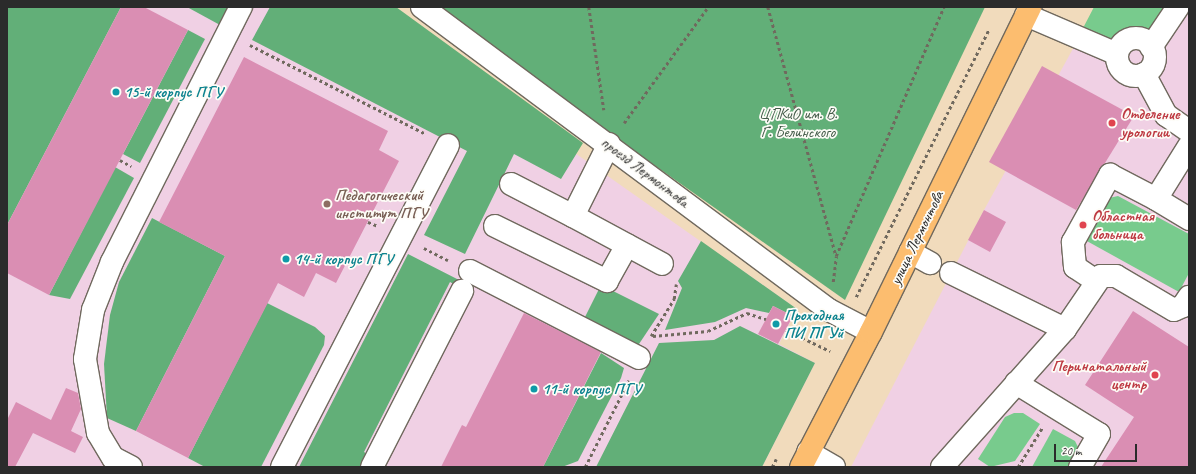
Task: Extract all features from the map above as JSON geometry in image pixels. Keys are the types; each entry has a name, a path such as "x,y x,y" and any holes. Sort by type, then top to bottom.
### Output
{"main road":[{"name":"улица Лермонтова","path":"804,460 871,332 1028,11"}],"street":[{"path":"118,464 98,433 85,359 93,310 112,262 226,33 241,7"},
{"name":"проезд Лермонтова","path":"422,7 609,144 837,315 871,332"},
{"path":"1151,47 1135,39 1124,43 1118,54 1123,71 1133,76 1144,74 1154,62 1151,47 1178,7"},
{"path":"1028,11 1118,54"},
{"path":"1144,74 1166,114 1189,131"},
{"path":"573,216 609,144"},
{"path":"282,467 448,146"},
{"path":"1156,199 1189,146"},
{"path":"1096,281 1076,267 1073,242 1110,175 1156,199 1189,219"},
{"path":"511,184 662,264"},
{"path":"495,226 607,281 627,245"},
{"path":"910,252 930,263"},
{"path":"470,271 639,358"},
{"path":"951,273 1065,329"},
{"path":"942,467 1065,329 1096,281 1101,276 1116,276 1174,310 1183,306 1189,298"},
{"path":"372,467 462,291"},
{"path":"1016,383 1099,434 1080,467"},
{"path":"804,460 834,467"}],"path":[{"path":"589,7 609,144"},
{"path":"609,144 708,7"},
{"path":"768,7 836,256 837,315 830,351 827,358"},
{"path":"836,256 944,7"},
{"path":"837,315 992,21"},
{"path":"226,33 448,146"},
{"path":"651,336 708,331 747,313 766,319"},
{"path":"786,330 830,351"},
{"path":"1018,467 1055,407"},
{"path":"772,467 779,453"}],"shaded area":[{"name":"Педагогический институт ПГУ","path":"76,7 367,7 797,309 779,344 815,363 762,467 7,467 7,158"},
{"name":"Областная больница","path":"1096,7 1189,7 1189,467 851,467 984,210"}],"green space":[{"path":"7,7 121,7 7,225"},
{"path":"187,7 230,7 220,25"},
{"path":"270,7 396,7 583,143 561,179 514,154 465,254 424,235 467,151 252,40"},
{"name":"ЦПКиО им. В. Г. Белинского","path":"440,7 985,7 845,300 524,73"},
{"path":"1094,7 1165,7 1147,37 1122,35 1112,45 1082,30"},
{"path":"188,30 205,39 140,163 123,154"},
{"path":"115,167 134,178 70,299 49,295"},
{"path":"1118,196 1189,234 1189,273 1179,292 1085,240 1109,198"},
{"path":"152,218 225,256 136,431 107,418 104,364 110,315 119,282"},
{"path":"701,241 797,309 793,316 773,306 769,313 746,308 715,322 665,330 682,288 678,281"},
{"path":"408,254 459,280 457,286 450,282 364,452 370,456 365,467 299,467"},
{"path":"601,285 659,314 639,344 634,345 584,319"},
{"path":"267,303 315,327 325,336 324,345 261,467 205,467 188,458"},
{"path":"740,326 815,363 762,467 596,467 659,343 714,340"},
{"path":"601,353 624,368 621,378 578,461 562,467 543,467"},
{"path":"1014,413 1023,413 1040,424 1015,461 990,467 978,459 1005,417"},
{"path":"1053,429 1075,441 1080,451 1071,467 1032,467"}],"building":[{"name":"15-й корпус ПГУ","path":"121,7 144,7 188,30 49,295 7,273 7,225"},
{"name":"14-й корпус ПГУ","path":"244,57 388,131 379,150 399,161 336,283 316,273 304,297 278,283 188,458 136,431 225,256 159,222"},
{"path":"1042,66 1134,116 1076,210 989,162"},
{"path":"984,210 1006,222 990,252 968,240"},
{"name":"Проходная ПИ ПГУй","path":"773,306 793,316 778,344 758,334"},
{"path":"1133,311 1189,347 1189,467 1101,467 1134,417 1085,385"},
{"name":"11-й корпус ПГУ","path":"524,313 601,352 543,467 441,467 462,425 466,427"},
{"path":"66,388 78,393 81,409 71,431 83,437 75,453 33,433 15,467 7,467 7,420 16,402 51,420"}],"place":[{"name":"15-й корпус ПГУ","path":"116,92"},
{"name":"Отделение урологии","path":"1112,123"},
{"name":"Педагогический институт ПГУ","path":"327,204"},
{"name":"Областная больница","path":"1083,225"},
{"name":"14-й корпус ПГУ","path":"286,259"},
{"name":"Проходная ПИ ПГУй","path":"776,324"},
{"name":"Перинатальный центр","path":"1155,375"},
{"name":"11-й корпус ПГУ","path":"534,389"}]}
